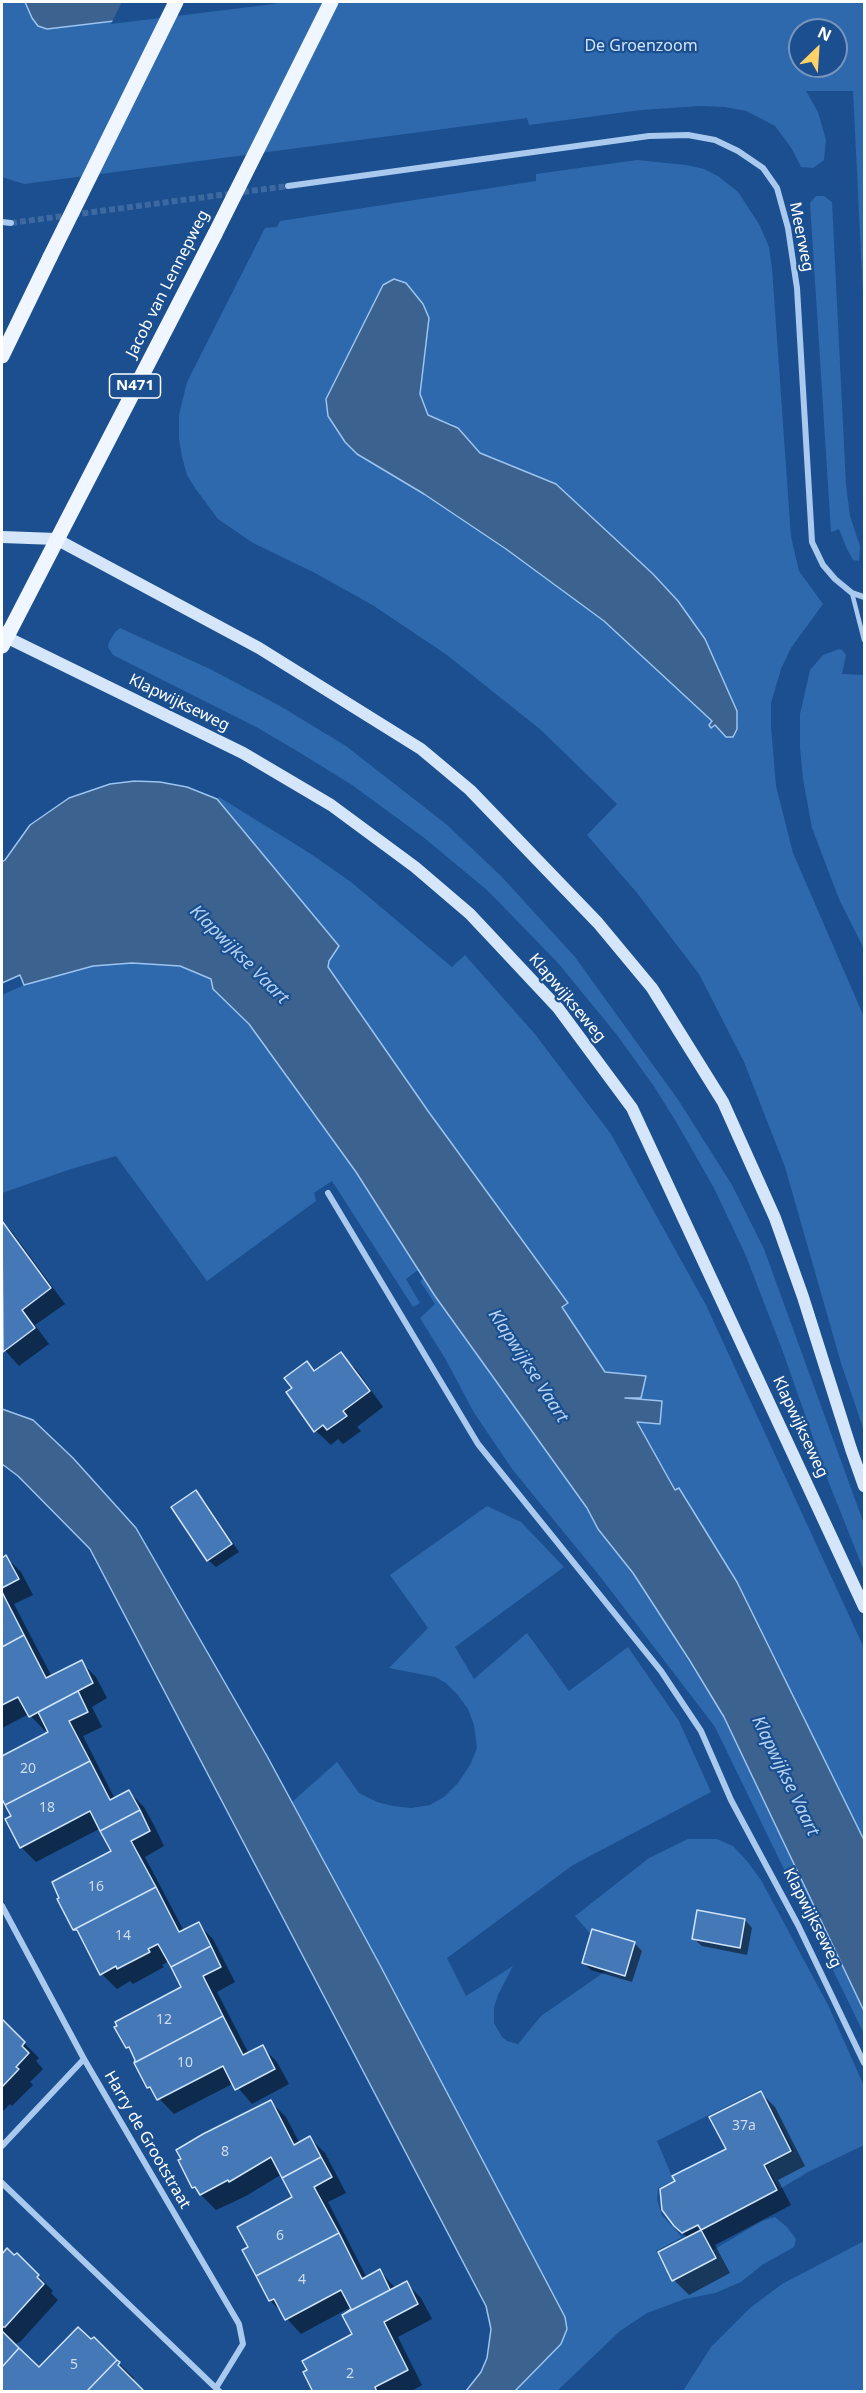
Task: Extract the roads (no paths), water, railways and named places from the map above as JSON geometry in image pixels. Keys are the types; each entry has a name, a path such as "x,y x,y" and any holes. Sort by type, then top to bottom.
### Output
{"main road":[{"path":"2,356 176,2"},
{"name":"Jacob van Lennepweg","path":"3,638 215,234 332,2"},
{"path":"2,537 56,539 259,648 421,749 470,790 598,922 652,988 723,1102 775,1218 864,1486"},
{"name":"Klapwijkseweg","path":"3,638 243,753 331,805 415,867 470,914 558,1008 632,1108 864,1607"}],"street":[{"name":"Meerweg","path":"288,186 649,136 688,135 715,140 738,150 763,168 777,188 788,228 797,288 812,542 823,566 835,579 852,593 864,597"},
{"path":"2,222 11,223"},
{"name":"Klapwijkseweg","path":"328,1193 478,1444 661,1671 701,1731 731,1800 798,1925 864,2063"},
{"name":"Harry de Grootstraat","path":"2,1906 84,2059 239,2324 243,2344 218,2390 2,2183"},
{"path":"2,2146 84,2059"}],"lane":[{"path":"852,593 864,640"}],"water":[{"path":"25,2 274,2 47,29 38,26"},
{"path":"394,279 406,283 423,304 429,318 420,394 428,415 458,428 480,453 556,484 653,574 678,601 705,639 737,711 737,729 733,737 726,737 715,725 711,728 709,725 712,721 604,621 506,549 424,494 357,454 345,442 328,416 326,399 383,285"},
{"name":"Klapwijkse Vaart","path":"135,781 160,782 187,787 217,799 339,946 329,961 328,967 428,1111 568,1303 562,1307 605,1372 646,1376 641,1398 625,1398 662,1401 660,1424 637,1422 675,1490 679,1488 737,1582 864,1840 864,2011 724,1717 690,1661 633,1573 598,1529 587,1508 435,1296 356,1172 249,1024 213,989 211,979 180,966 132,963 93,966 24,985 20,975 2,983 2,862 30,825 69,798 110,784"},
{"path":"2,1409 33,1420 73,1458 136,1528 267,1756 565,2317 567,2329 561,2344 515,2391 466,2391 481,2372 487,2358 491,2329 486,2306 90,1549 18,1476 2,1464"}],"tunnel":[{"path":"11,223 288,186"}],"park label":[{"name":"De Groenzoom","path":"641,46"}]}
